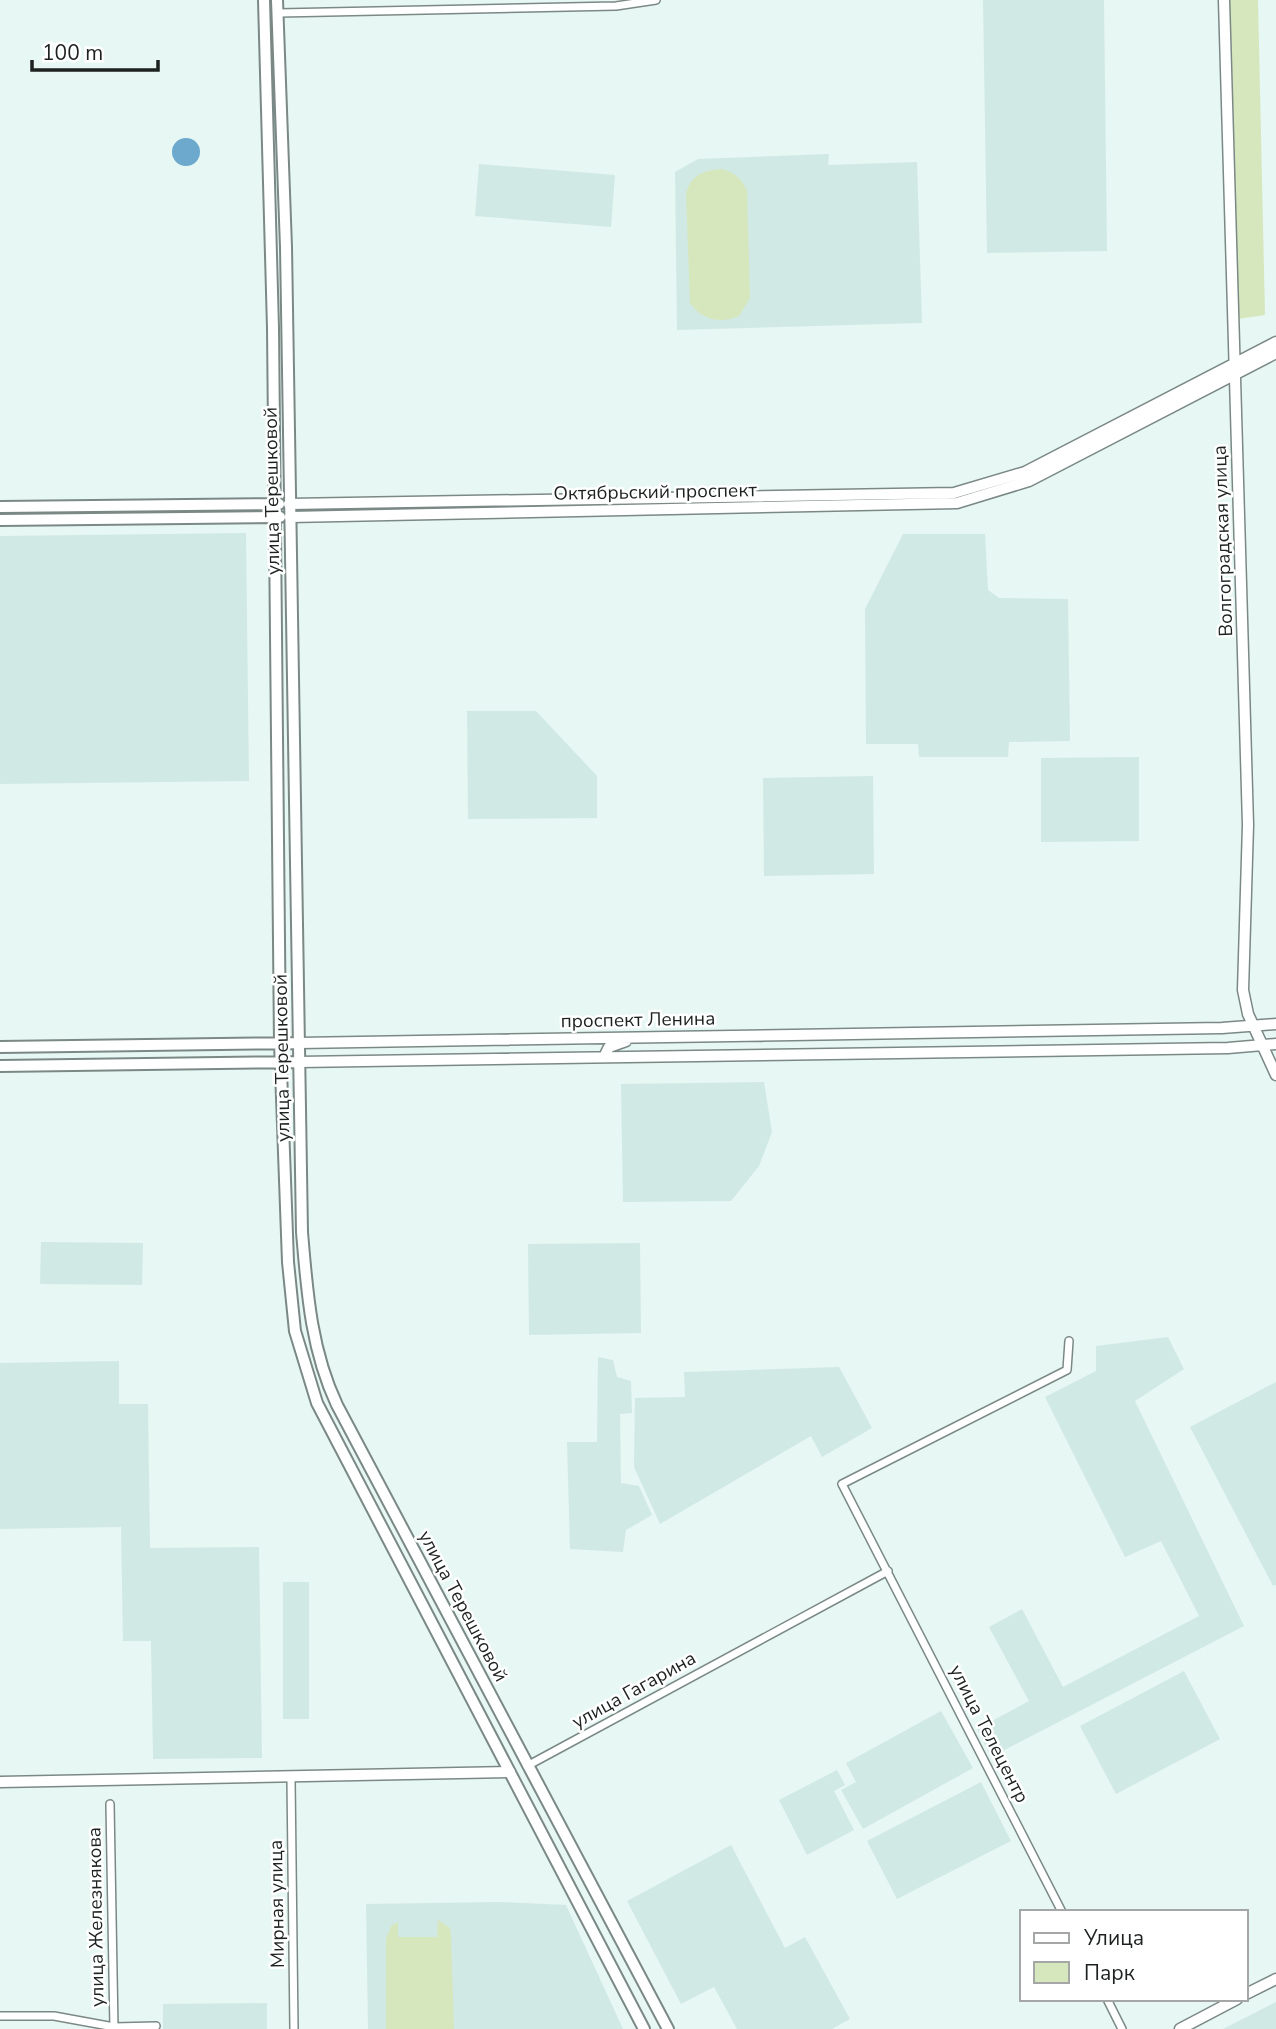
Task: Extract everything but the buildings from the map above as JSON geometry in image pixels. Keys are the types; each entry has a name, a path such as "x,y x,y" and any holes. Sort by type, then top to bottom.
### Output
{"main road":[{"name":"улица Терешковой","path":"264,0 273,314 280,1043 292,1314 305,1370 317,1403 644,2029"},
{"name":"улица Терешковой","path":"277,0 286,247 299,1062 305,1273 310,1321 322,1367 337,1405 668,2029"},
{"name":"Волгоградская улица","path":"1224,0 1248,825 1243,990 1253,1027 1276,1075"},
{"name":"Октябрьский проспект","path":"0,507 954,493 1025,472 1276,342"},
{"name":"Октябрьский проспект","path":"0,520 290,517 957,503 1029,481 1276,353"},
{"name":"проспект Ленина","path":"0,1047 1253,1027 1276,1024"},
{"path":"604,1057 609,1047 640,1037"},
{"name":"проспект Ленина","path":"0,1066 1276,1044"},
{"name":"улица Гагарина","path":"0,1782 291,1779 510,1772 527,1766"},
{"path":"1248,1993 1276,1979"},
{"path":"1180,2029 1233,2001"}],"street":[{"path":"279,13 616,6 656,0"},
{"path":"888,1572 842,1484 1067,1370 1069,1341"},
{"name":"улица Гагарина","path":"527,1766 888,1572"},
{"name":"улица Телецентр","path":"888,1572 1061,1910"},
{"name":"Мирная улица","path":"291,1779 294,2029"},
{"name":"улица Железнякова","path":"110,1804 114,2028"},
{"path":"1108,2001 1122,2029"},
{"path":"0,2016 54,2016 114,2028 156,2026"}],"shaded area":[{"path":"983,0 1104,0 1107,251 987,253"},
{"path":"829,154 828,165 917,162 922,323 677,330 675,172 698,159"},
{"path":"479,164 615,175 611,227 475,216"},
{"path":"246,533 249,781 0,784 0,536"},
{"path":"903,534 985,534 988,590 999,598 1068,599 1070,741 1009,742 1008,757 919,757 918,744 866,744 865,609"},
{"path":"467,711 536,711 597,776 597,818 468,819"},
{"path":"1139,757 1139,841 1041,842 1041,758"},
{"path":"873,776 874,874 764,876 763,778"},
{"path":"764,1082 772,1132 759,1166 731,1201 623,1202 621,1084"},
{"path":"41,1242 143,1243 142,1285 40,1284"},
{"path":"640,1243 641,1333 529,1335 528,1244"},
{"path":"1168,1337 1184,1369 1135,1401 1244,1626 991,1757 977,1729 1029,1701 989,1627 1022,1609 1063,1687 1199,1616 1161,1541 1125,1557 1045,1397 1096,1371 1096,1346"},
{"path":"598,1357 613,1360 617,1377 631,1381 632,1413 620,1414 621,1483 639,1486 652,1515 626,1530 623,1552 570,1549 567,1442 597,1442"},
{"path":"119,1361 119,1404 148,1404 150,1548 259,1547 262,1758 153,1759 151,1641 123,1641 121,1527 0,1529 0,1363"},
{"path":"839,1367 872,1428 822,1457 811,1436 660,1524 634,1467 635,1398 685,1397 684,1372"},
{"path":"1276,1382 1276,1585 1273,1586 1190,1427"},
{"path":"283,1582 309,1582 309,1719 283,1719"},
{"path":"1184,1671 1220,1739 1116,1794 1080,1726"},
{"path":"941,1711 973,1768 863,1829 841,1790 856,1782 846,1763"},
{"path":"837,1770 845,1785 834,1791 854,1830 807,1855 779,1800"},
{"path":"981,1782 1011,1841 897,1899 867,1841"},
{"path":"731,1845 785,1948 805,1937 850,2019 832,2029 737,2029 714,1987 681,2004 627,1901"},
{"path":"500,1902 566,1905 623,2029 368,2029 366,1904"},
{"path":"1276,2002 1276,2029 1223,2029"},
{"path":"267,2003 267,2029 163,2029 163,2004"}],"green space":[{"path":"1227,0 1258,0 1265,315 1238,319"},
{"path":"721,169 737,177 747,191 750,298 739,316 725,320 706,317 690,303 686,194 691,182 698,175"},
{"path":"438,1920 450,1928 454,2029 386,2029 386,1939 391,1926 398,1922 398,1937 437,1937"}],"water":[{"path":"186,138 196,142 200,152 196,162 186,166 176,162 172,152 176,142"}]}
